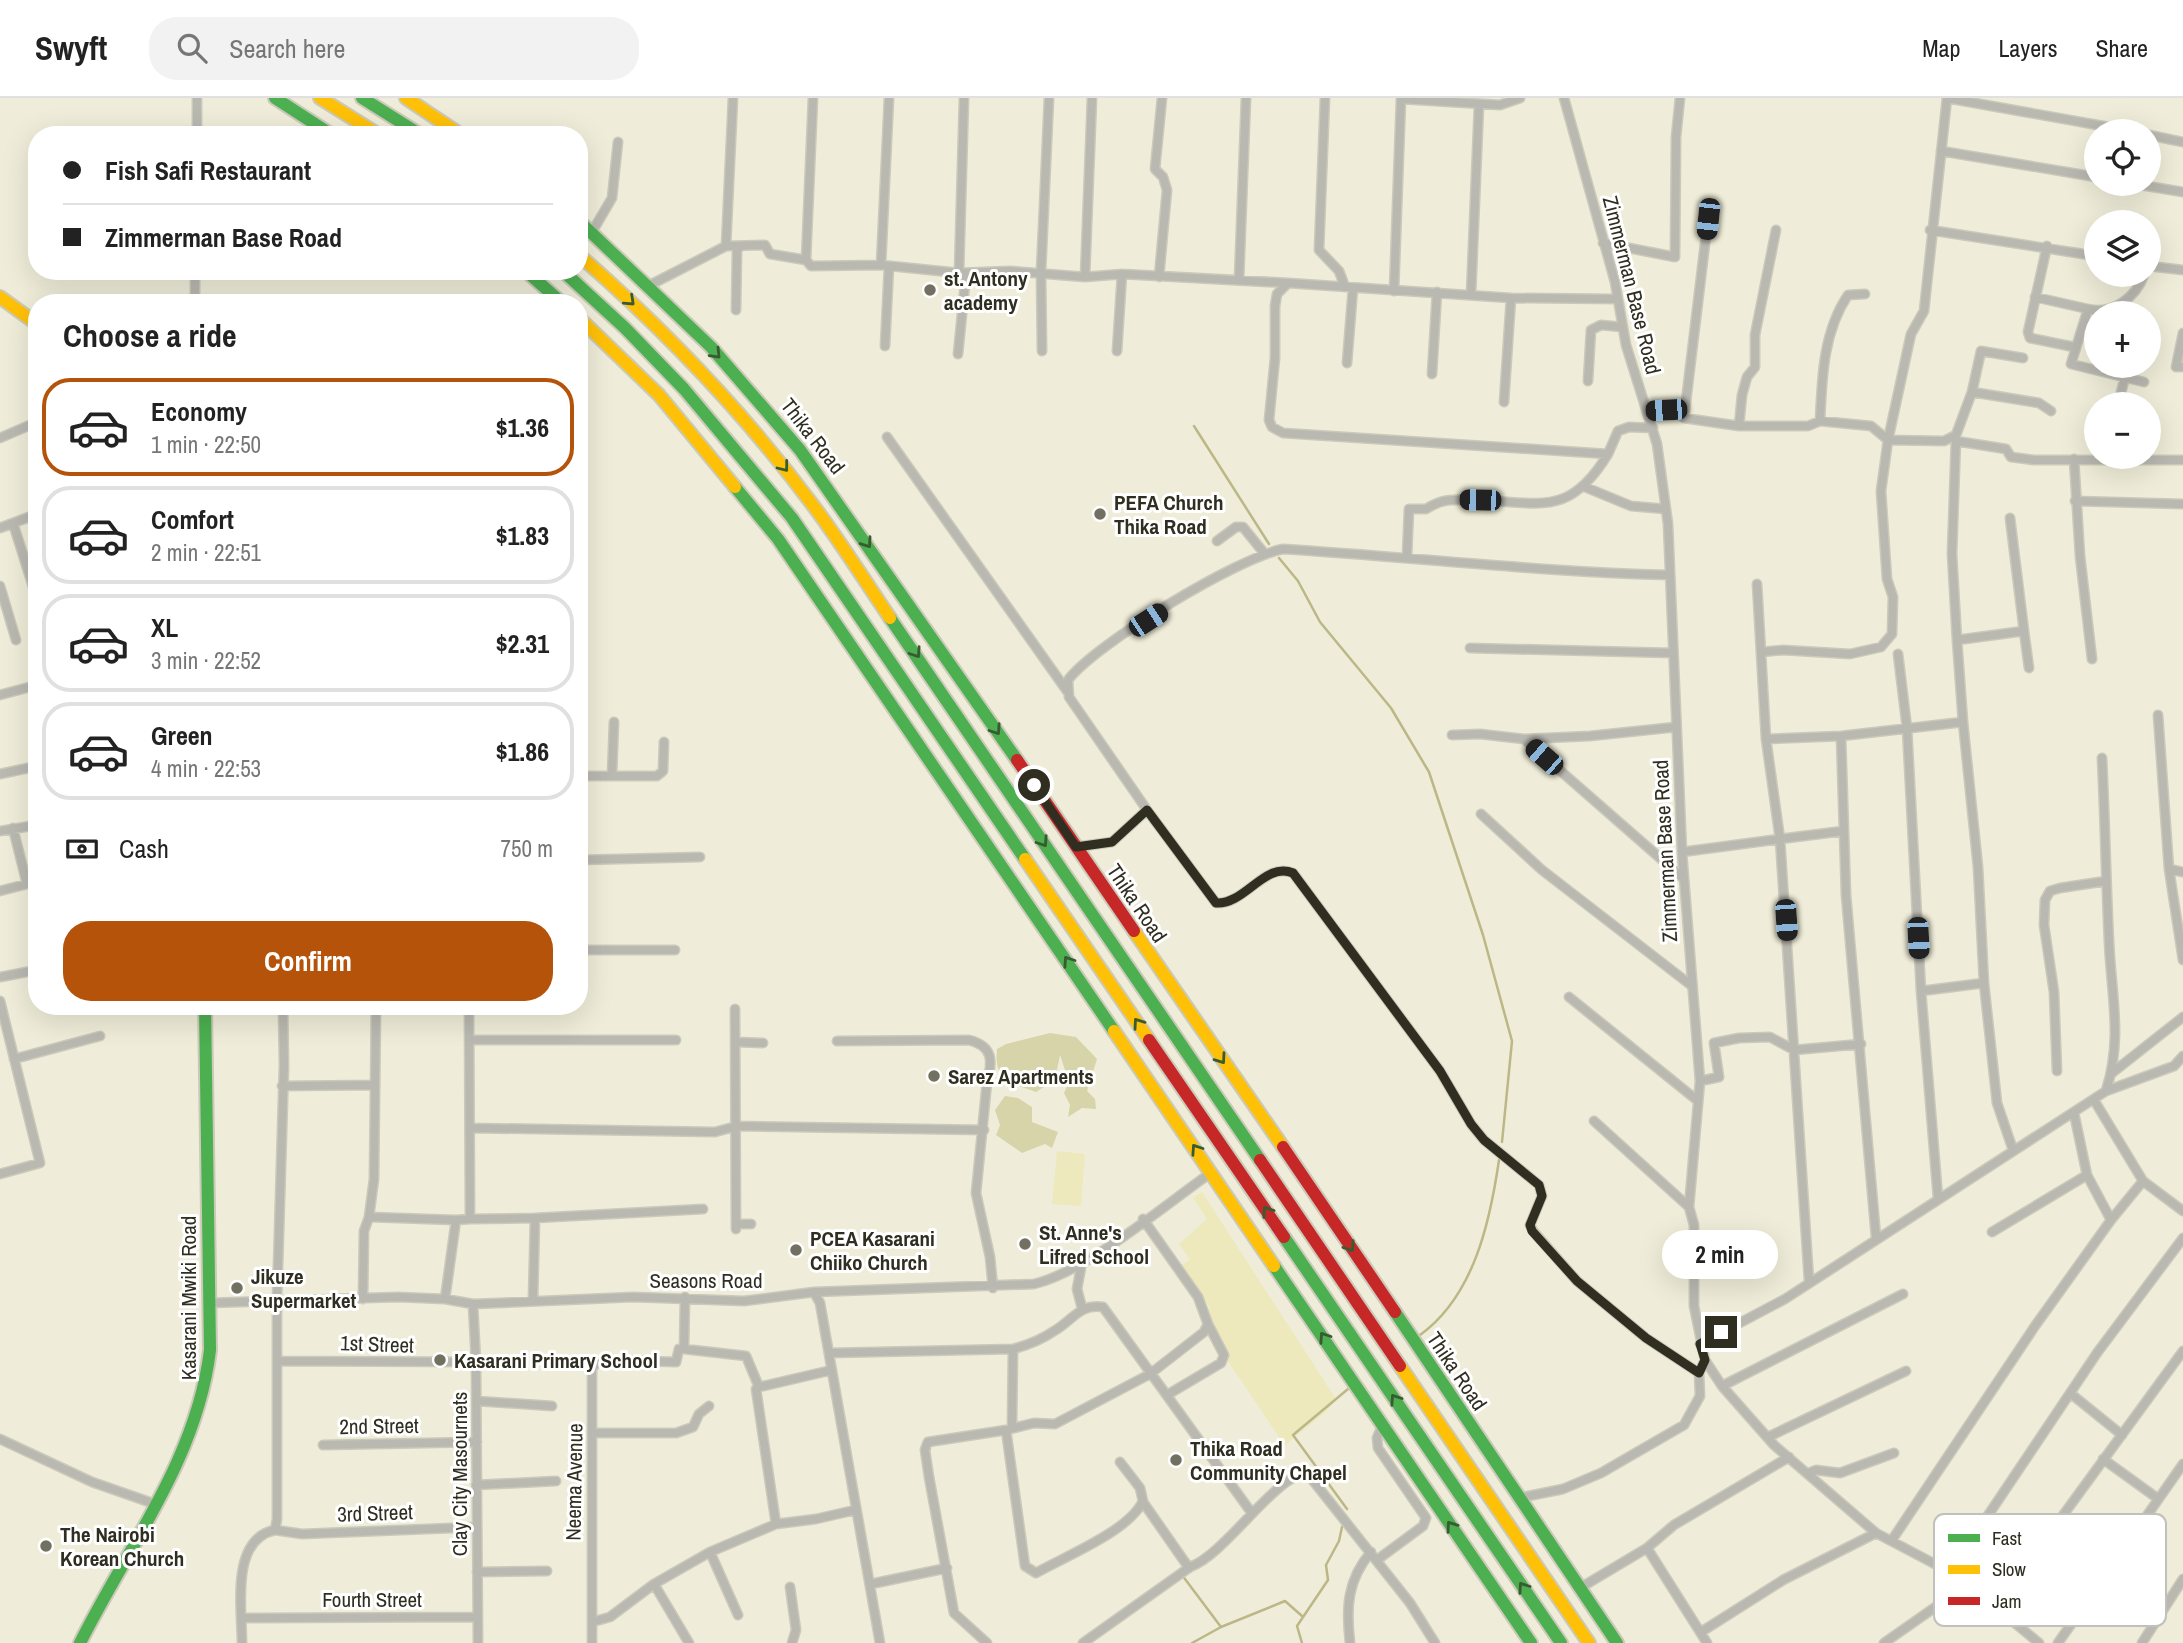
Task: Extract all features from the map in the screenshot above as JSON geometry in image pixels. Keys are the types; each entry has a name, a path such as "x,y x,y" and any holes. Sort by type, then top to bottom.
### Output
{"main road":[{"path":"275,98 318,126"},
{"path":"320,98 365,126"},
{"path":"362,98 407,126"},
{"path":"406,98 448,126"},
{"name":"Thika Road","path":"588,229 650,285 748,386 790,435 851,519 1076,847 1617,1643"},
{"name":"Thika Road","path":"588,263 701,370 739,412 816,509 1589,1643"},
{"path":"536,280 552,294"},
{"path":"573,280 588,294"},
{"path":"588,294 641,343 685,390 792,518 1561,1643"},
{"path":"0,297 28,317"},
{"path":"588,327 659,395 779,538 1531,1643"},
{"name":"Kasarani Mwiki Road","path":"80,1643 97,1607 184,1450 208,1387 205,1015"}],"street":[{"path":"197,98 197,126"},
{"path":"726,246 733,98"},
{"path":"806,260 813,98"},
{"path":"886,346 888,98"},
{"path":"958,354 962,273 964,98"},
{"path":"1042,351 1041,272 1049,98"},
{"path":"1085,277 1092,98"},
{"path":"1159,277 1167,190 1163,177 1155,169 1162,98"},
{"path":"1239,280 1246,98"},
{"path":"1325,98 1319,250 1339,271 1349,288 1347,363"},
{"path":"1394,291 1399,98 1451,100 1479,105 1507,105 1520,98"},
{"name":"Zimmerman Base Road","path":"1564,98 1618,299 1622,327 1653,428 1666,509 1682,852 1700,1081 1689,1207 1694,1224 1694,1306 1700,1344 1705,1360 1722,1386 1789,1457 1876,1533 1934,1563"},
{"path":"1603,243 1675,257 1676,137 1680,98"},
{"path":"1761,652 1783,650 1850,654 1881,647 1892,634 1893,597 1887,579 1881,491 1888,440 1911,334 1924,311 1930,230 1947,98 2084,123"},
{"path":"1471,295 1479,105"},
{"path":"2161,137 2183,142"},
{"path":"592,232 612,198 618,142"},
{"path":"1941,151 2084,175"},
{"path":"2161,188 2183,192"},
{"path":"1684,418 1708,219"},
{"path":"1739,425 1742,395 1747,377 1755,367 1755,335 1776,230"},
{"path":"1930,230 2084,254"},
{"path":"650,285 726,246 765,245 770,254 806,260 811,266 824,267 885,266 962,273 1041,272 1085,277 1122,274 1511,298 1618,299"},
{"path":"736,310 737,250 741,246"},
{"path":"2047,246 2028,324 2030,338 2074,347"},
{"path":"2161,267 2183,270"},
{"path":"1117,351 1122,274"},
{"path":"1288,284 1277,294 1275,306 1275,358 1268,414 1272,427 1277,430 1608,454"},
{"path":"2126,301 2138,287"},
{"path":"1432,374 1437,292"},
{"path":"1820,421 1822,380 1831,333 1848,295 1865,294"},
{"path":"2035,297 2084,308"},
{"path":"1504,402 1511,298"},
{"path":"2084,320 2071,364 2084,367"},
{"path":"1588,381 1591,330 1601,325 1622,327"},
{"path":"2183,333 2176,367 2183,367"},
{"path":"2013,1150 1997,1103 1984,983 1978,867 1963,722 1952,554 1956,438 1972,392 1981,351 2023,358"},
{"path":"2131,378 2144,382"},
{"path":"1972,392 2039,403 2051,411"},
{"path":"1648,410 1676,410 1684,418 1739,425 1808,426 1820,421 1871,426 1888,440 1944,441 1956,438 2006,449 2011,457 2084,459"},
{"path":"0,438 28,426"},
{"path":"1407,556 1409,509 1426,509 1435,501 1454,499 1558,503 1585,487 1608,454 1618,431 1629,427 1653,428"},
{"path":"887,437 1067,691 1147,810 1216,903 1234,900 1272,873 1293,873 1440,1071 1471,1124 1484,1140 1539,1185 1542,1196 1530,1225 1532,1231 1577,1281 1646,1338 1699,1373"},
{"path":"2074,459 2075,501 2092,659"},
{"path":"2161,459 2183,460"},
{"path":"1585,487 1632,506 1666,509"},
{"path":"2075,501 2183,504"},
{"path":"0,528 28,517"},
{"path":"2010,518 2029,668"},
{"path":"13,523 28,570"},
{"path":"1217,541 1236,527 1243,527 1264,553"},
{"path":"1067,691 1072,675 1127,633 1211,580 1264,553 1283,549 1528,565 1578,573 1669,575"},
{"path":"1757,583 1766,739 1780,839 1809,1281"},
{"path":"0,586 16,640"},
{"path":"1957,640 2024,631"},
{"path":"1470,648 1672,653"},
{"path":"1898,654 1907,728 1921,990 1938,1198"},
{"path":"0,695 28,687"},
{"path":"2158,715 2169,869 2183,960"},
{"path":"612,776 614,722"},
{"path":"1766,739 1841,736 1963,722"},
{"path":"1452,736 1480,734 1524,739 1590,736 1676,727"},
{"path":"1841,736 1843,831 1876,1237"},
{"path":"1524,739 1684,879"},
{"path":"588,776 660,775 664,742"},
{"path":"2102,758 2108,869 2106,881 2118,1018 2112,1073 2106,1091"},
{"path":"0,774 28,768"},
{"path":"1076,847 1112,842 1147,810"},
{"path":"1481,814 1542,870 1663,967 1692,986"},
{"path":"0,831 28,826"},
{"path":"0,891 27,884 13,828"},
{"path":"1682,852 1843,831"},
{"path":"588,860 700,857"},
{"path":"2169,869 2183,872"},
{"path":"2057,1071 2053,992 2044,925 2045,900 2050,891 2106,881"},
{"path":"588,950 676,950"},
{"path":"0,977 28,972"},
{"path":"1921,990 1984,983"},
{"path":"1569,997 1698,1101"},
{"path":"0,1001 40,1163 0,1174"},
{"path":"735,1010 736,1227 751,1224"},
{"path":"242,1643 244,1557 251,1544 267,1531 275,1530 278,1486 276,1361 283,1015"},
{"path":"363,1299 364,1231 369,1217 374,1180 376,1015"},
{"path":"469,1015 470,1219"},
{"path":"2112,1073 2183,1017"},
{"path":"15,1059 100,1036"},
{"path":"1700,1081 1719,1077 1714,1043 1739,1038 1770,1037 1794,1050 1861,1044"},
{"path":"469,1040 676,1040"},
{"path":"837,1041 969,1040 982,1043 988,1050 992,1066 987,1082 984,1129 976,1178 976,1204 990,1257 993,1288"},
{"path":"735,1042 763,1042"},
{"path":"1700,1344 1785,1299 1876,1237 2106,1091 2174,1066 2183,1056"},
{"path":"282,1086 374,1085"},
{"path":"2094,1100 2143,1181 2182,1208"},
{"path":"2074,1113 2087,1175 2111,1220"},
{"path":"1594,1121 1689,1207"},
{"path":"471,1128 715,1132 737,1126 984,1129"},
{"name":"Seasons Road","path":"209,1303 445,1299 472,1304 685,1297 744,1301 814,1292 993,1288 1045,1281 1082,1262 1212,1172"},
{"path":"1992,1233 2087,1175"},
{"path":"1892,1540 2111,1220 2143,1181"},
{"path":"369,1217 456,1220 703,1209"},
{"path":"533,1300 535,1218"},
{"path":"1143,1219 1198,1297 1208,1324 1224,1354 1221,1363 1167,1395"},
{"path":"445,1299 456,1220"},
{"path":"1989,1514 2070,1393 2183,1238"},
{"path":"1082,1262 1077,1289 1082,1308"},
{"path":"814,1292 820,1303 880,1643"},
{"path":"1722,1386 1903,1294"},
{"path":"685,1297 684,1349 746,1356 759,1387"},
{"name":"Clay City Masournets","path":"472,1304 477,1401 478,1643"},
{"path":"828,1353 1013,1349 1033,1344 1067,1322 1082,1308 1103,1307 1213,1463 1251,1512"},
{"path":"987,1643 954,1614 926,1445 935,1441 1034,1423 1055,1424 1150,1374 1204,1332 1208,1324"},
{"name":"Neema Avenue","path":"592,1643 594,1365 600,1361 676,1362 679,1349 684,1349"},
{"path":"1013,1349 1009,1429 1025,1566 1036,1573 1121,1527 1135,1515 1143,1502"},
{"path":"2063,1514 2183,1351"},
{"path":"1519,1498 1563,1489 1601,1474 1684,1425 1700,1396 1699,1373 1705,1360"},
{"name":"1st Street","path":"276,1361 476,1362"},
{"path":"776,1524 756,1389 832,1370"},
{"path":"1768,1437 1906,1371"},
{"path":"2070,1393 2122,1435"},
{"path":"477,1401 552,1406"},
{"path":"593,1433 676,1433 693,1427 699,1414 709,1406"},
{"path":"1377,1560 1423,1526 1426,1518 1378,1448 1377,1438 1382,1426"},
{"path":"0,1438 92,1482 155,1504"},
{"name":"2nd Street","path":"323,1445 477,1442"},
{"path":"1809,1473 1816,1470 1840,1473 1894,1453"},
{"path":"1580,1588 1647,1548 1674,1525 1789,1457"},
{"path":"2103,1459 2157,1499"},
{"path":"1120,1462 1140,1488 1143,1502 1189,1568"},
{"path":"2147,1514 2183,1464"},
{"path":"1083,1643 1200,1563 1229,1539 1251,1512 1290,1480 1307,1473 1371,1552 1435,1643"},
{"path":"476,1485 556,1481"},
{"path":"592,1622 610,1617 654,1584 710,1552 776,1524 816,1520 855,1510"},
{"name":"3rd Street","path":"275,1530 302,1534 477,1527"},
{"path":"1701,1632 1783,1580 1876,1533"},
{"path":"1647,1548 1707,1643"},
{"path":"710,1552 738,1615"},
{"path":"1350,1643 1349,1592 1359,1568 1371,1552"},
{"path":"870,1584 947,1568"},
{"path":"477,1572 547,1571"},
{"path":"2166,1606 2183,1579"},
{"path":"654,1584 689,1643"},
{"path":"790,1587 796,1630 792,1643"},
{"path":"1884,1643 1934,1608"},
{"name":"Fourth Street","path":"242,1618 478,1617"},
{"name":"Zimmerman Base Road","path":"2018,1626 2037,1643"},
{"path":"2058,1643 2070,1626"},
{"path":"2142,1643 2153,1626"}],"shaded area":[{"path":"1050,1033 1076,1037 1097,1059 1087,1091 1095,1099 1096,1109 1082,1108 1068,1117 1070,1105 1064,1093 1069,1082 1060,1055 1055,1080 1036,1092 1005,1079 1001,1074 997,1049 1006,1044"},
{"path":"1005,1096 1018,1098 1032,1107 1032,1122 1058,1132 1052,1148 1045,1144 1022,1153 996,1135 1000,1125 995,1110"},
{"path":"1057,1151 1085,1154 1081,1206 1052,1204"},
{"path":"1202,1192 1336,1399 1325,1412 1285,1446 1213,1339 1209,1307 1181,1265 1190,1260 1179,1244 1207,1219 1193,1198"}],"waterway":[{"path":"1194,426 1269,544"},
{"path":"1279,558 1298,581 1320,622 1391,708 1429,772 1483,935 1512,1041 1502,1142"},
{"path":"1420,1335 1439,1319 1466,1279 1484,1232 1499,1160"},
{"path":"1347,1509 1293,1435 1348,1389"},
{"path":"1302,1643 1297,1626 1328,1580 1326,1565 1339,1541 1342,1527"},
{"path":"1182,1575 1221,1627 1285,1601 1302,1616"},
{"path":"1192,1643 1221,1627"}],"traffic: fast":[{"path":"275,98 318,126"},
{"path":"362,98 407,126"},
{"path":"588,230 711,347 800,450 1017,760"},
{"path":"536,280 552,294"},
{"path":"573,280 625,328 684,389 792,518 1025,859"},
{"path":"735,487 778,539 1114,1031"},
{"path":"890,618 1260,1160"},
{"path":"80,1643 176,1465 203,1390 210,1350 205,1015"},
{"path":"1284,1237 1561,1643"},
{"path":"1274,1266 1531,1643"},
{"path":"1395,1312 1617,1643"}],"traffic: slow":[{"path":"320,98 365,126"},
{"path":"406,98 448,126"},
{"path":"588,263 674,344 733,407 825,521 890,618"},
{"path":"0,297 28,317"},
{"path":"588,327 659,395 735,487"},
{"path":"1025,859 1149,1040"},
{"path":"1134,931 1283,1147"},
{"path":"1114,1031 1274,1266"},
{"path":"1400,1366 1589,1643"}],"traffic: jam":[{"path":"1017,760 1134,931"},
{"path":"1149,1040 1284,1237"},
{"path":"1283,1147 1395,1312"},
{"path":"1260,1160 1400,1366"}],"place":[{"name":"st. Antony academy","path":"930,290"},
{"name":"PEFA Church Thika Road","path":"1100,514"},
{"name":"Sarez Apartments","path":"934,1076"},
{"name":"St. Anne's Lifred School","path":"1025,1244"},
{"name":"PCEA Kasarani Chiiko Church","path":"796,1250"},
{"name":"Jikuze Supermarket","path":"237,1288"},
{"name":"Kasarani Primary School","path":"440,1360"},
{"name":"Thika Road Community Chapel","path":"1176,1460"},
{"name":"The Nairobi Korean Church","path":"46,1546"}],"route":[{"path":"1034,785 1076,847 1112,842 1147,810 1216,903 1234,900 1272,873 1293,873 1440,1071 1471,1124 1484,1140 1532,1176 1539,1185 1542,1196 1532,1217 1532,1231 1547,1244 1577,1281 1646,1338 1699,1373 1705,1360 1700,1344 1721,1332"}]}
